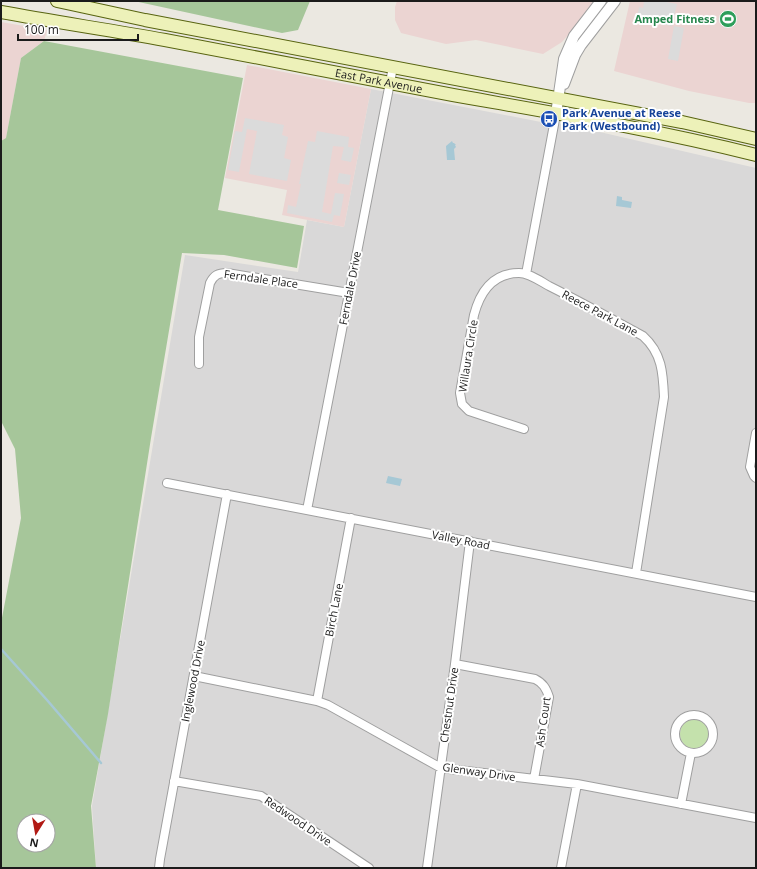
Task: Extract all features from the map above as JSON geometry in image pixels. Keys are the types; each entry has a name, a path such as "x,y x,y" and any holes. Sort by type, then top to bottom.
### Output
{"main road":[{"name":"East Park Avenue","path":"57,1 145,20 682,122 756,139"},
{"name":"East Park Avenue","path":"1,12 163,40 556,114 695,141 756,155"}],"street":[{"path":"526,274 556,114 564,59 574,36 601,1"},
{"path":"558,98 575,56 584,41 615,1"},
{"name":"Ferndale Drive","path":"307,510 393,67"},
{"name":"Ferndale Place","path":"199,364 199,337 210,283 216,274 227,273 349,293"},
{"name":"Willaura Circle","path":"524,429 469,411 462,404 460,394 474,315 480,297 488,286 500,276 519,273 526,274"},
{"name":"Reece Park Lane","path":"526,274 565,293 643,336 654,348 661,365 664,397 636,573"},
{"path":"756,433 750,467 756,478"},
{"name":"Valley Road","path":"167,483 756,597"},
{"name":"Inglewood Drive","path":"159,868 227,494"},
{"name":"Birch Lane","path":"317,701 352,518"},
{"name":"Chestnut Drive","path":"427,868 470,541"},
{"name":"Ash Court","path":"455,664 535,679 540,681 544,686 549,697 534,779"},
{"name":"Glenway Drive","path":"194,676 317,701 328,705 441,768 577,784 756,818"},
{"path":"695,714 705,718 710,723 713,729 713,736 706,749 700,752 691,753 682,749 677,744 674,737 674,731 677,723 682,718 695,714"},
{"path":"681,804 691,753"},
{"name":"Redwood Drive","path":"174,780 261,796 369,868"},
{"path":"561,868 577,784"}],"shaded area":[{"path":"397,1 595,1 562,42 543,54 476,40 446,44 401,33 395,20 395,7"},
{"path":"630,1 756,1 756,103 749,103 689,91 614,71"},
{"path":"644,1 661,1 677,4 672,26 637,19 639,7 643,8"},
{"path":"1,22 47,30 44,41 21,58 6,138 1,141"},
{"path":"674,26 684,28 678,61 668,59"},
{"path":"247,65 371,89 344,227 282,215 287,190 225,178"},
{"path":"371,89 546,123 565,124 756,168 756,868 96,868 92,806 185,255 298,272 307,220 344,227"},
{"path":"245,118 284,125 282,135 288,137 284,158 291,160 287,181 249,174 257,131 247,129 239,172 228,170 235,131 242,132"},
{"path":"317,131 349,137 348,147 354,148 351,162 341,160 344,147 333,146 322,212 331,214 335,193 344,194 340,216 334,215 332,222 287,213 288,205 296,207 308,141 315,142"},
{"path":"339,173 351,175 349,185 337,183"}],"green space":[{"path":"134,1 310,1 298,30 282,33"},
{"path":"44,41 243,78 218,210 304,226 297,268 224,255 182,253 151,438 108,714 91,806 96,868 1,868 1,623 21,518 15,449 1,421 1,141 6,138 21,58"},
{"path":"695,719 706,723 710,734 706,745 695,749 684,745 680,734 684,723"}],"water":[{"path":"452,141 456,145 454,149 455,160 447,160 446,146"},
{"path":"617,196 622,197 622,200 632,202 631,208 616,206"},
{"path":"388,476 402,479 400,486 386,483"}],"waterway":[{"path":"1,649 101,763"}],"place":[{"name":"Amped Fitness","path":"728,19"},
{"name":"Park Avenue at Reese Park (Westbound)","path":"549,119"}]}
